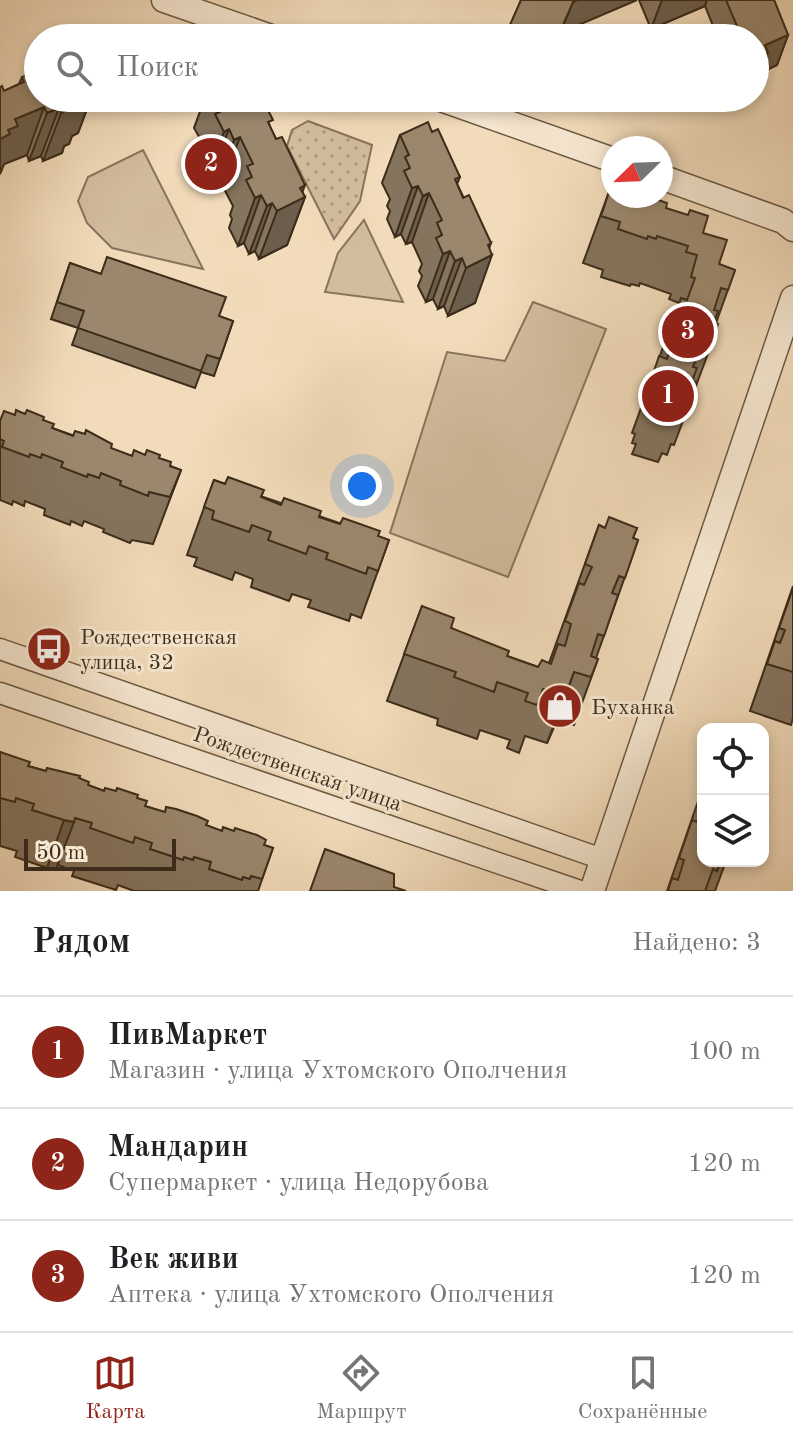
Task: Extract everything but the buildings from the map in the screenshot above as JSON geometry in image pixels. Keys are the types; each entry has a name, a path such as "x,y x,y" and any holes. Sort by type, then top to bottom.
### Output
{"street":[{"path":"164,0 233,24"},
{"path":"478,112 601,156"},
{"path":"673,181 783,221 793,229"},
{"path":"592,891 793,298"},
{"path":"0,649 602,859"},
{"name":"Рождественская улица","path":"0,693 580,891"}],"shaded area":[{"path":"308,121 372,145 360,201 334,239 287,146 292,130"},
{"path":"143,150 203,269 112,248 87,223 78,201 88,177"},
{"path":"364,220 403,302 325,292 338,253"},
{"path":"533,302 606,329 508,577 390,533 447,352 505,361"}],"place":[{"name":"Мандарин","path":"211,164"},
{"name":"Век живи","path":"688,332"},
{"name":"ПивМаркет","path":"668,396"},
{"name":"Рождественская улица, 32","path":"49,649"},
{"name":"Буханка","path":"560,706"}]}
